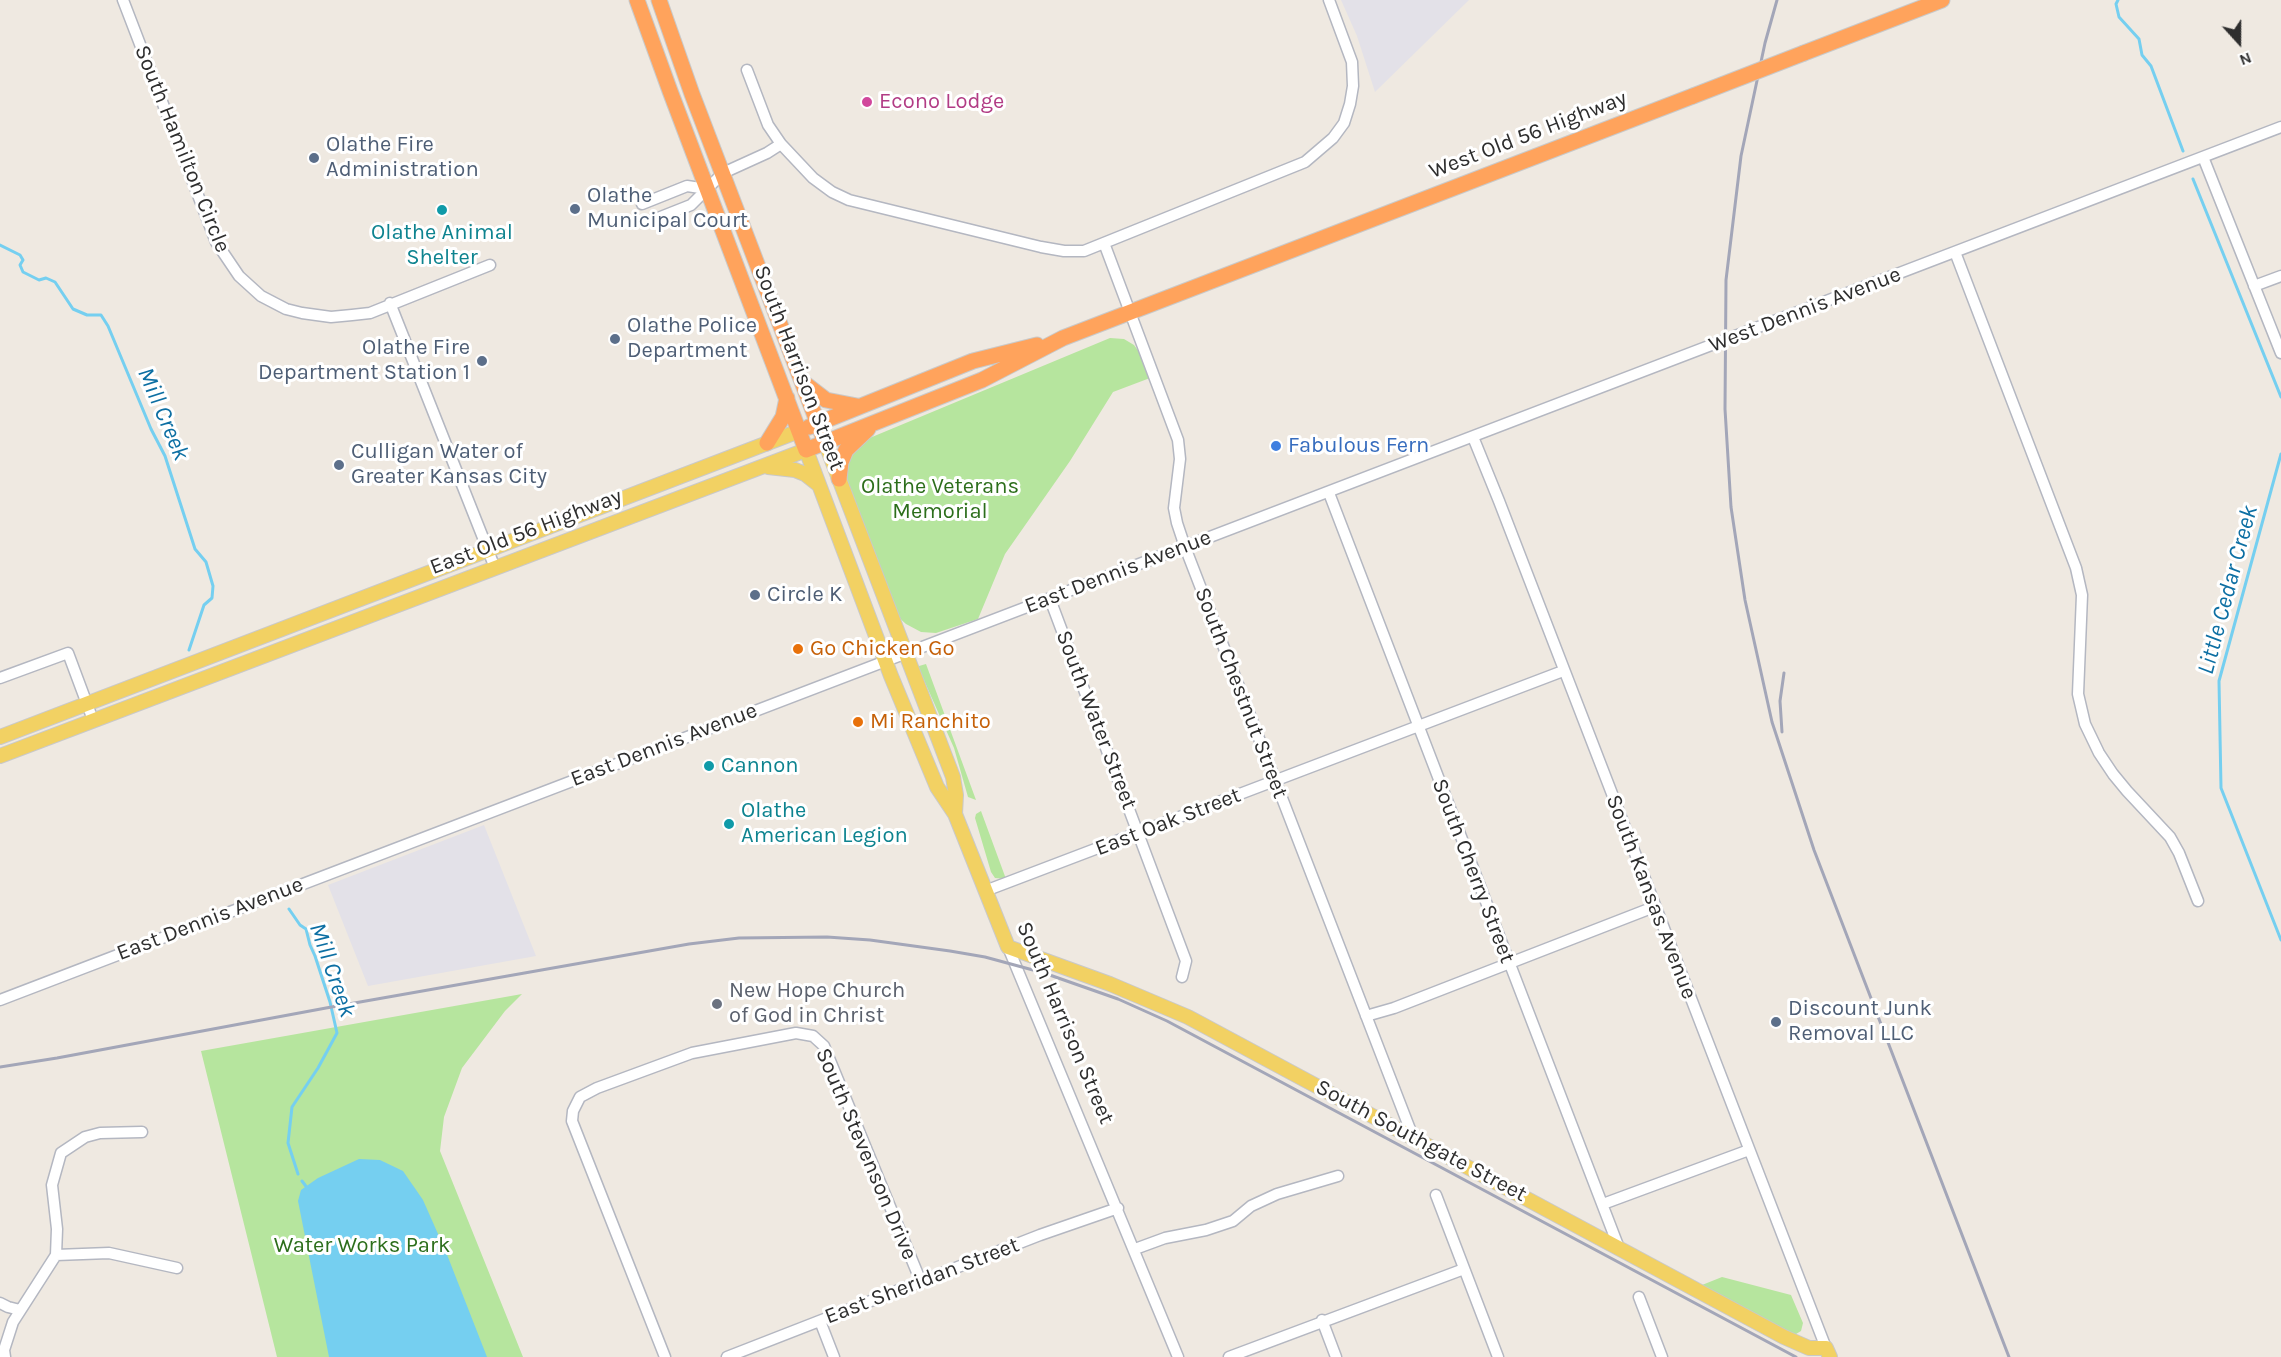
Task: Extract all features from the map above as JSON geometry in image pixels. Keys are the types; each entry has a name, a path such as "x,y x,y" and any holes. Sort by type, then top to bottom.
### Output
{"highway":[{"name":"South Harrison Street","path":"637,0 806,450"},
{"name":"South Harrison Street","path":"659,0 825,442"},
{"name":"West Old 56 Highway","path":"1131,312 1942,0"},
{"name":"East Old 56 Highway","path":"806,450 982,380 1063,338 1131,312"},
{"name":"East Old 56 Highway","path":"799,431 973,361 1063,338"},
{"path":"802,382 826,400 860,406"},
{"path":"767,443 783,417 787,398"},
{"path":"839,478 841,462 846,450 875,423"}],"main road":[{"name":"East Old 56 Highway","path":"0,736 799,431"},
{"name":"South Harrison Street","path":"825,442 953,777 956,795 955,814"},
{"name":"East Old 56 Highway","path":"0,756 806,450"},
{"name":"South Harrison Street","path":"806,450 885,661 937,786 955,814 1008,947"},
{"path":"760,467 795,470 805,474 820,486"},
{"name":"South Southgate Street","path":"1008,947 1110,984 1188,1017 1784,1337 1828,1353"}],"street":[{"name":"South Hamilton Circle","path":"123,0 216,242 239,276 268,301 302,313 331,317 370,313 390,303 490,265"},
{"path":"747,70 768,125 781,144 813,178 841,196 849,200 1064,252 1084,251 1305,162 1333,138 1344,123 1353,86 1352,62 1329,0"},
{"name":"West Dennis Avenue","path":"1329,493 2281,127"},
{"path":"648,222 692,205 723,173 781,144"},
{"path":"2203,157 2281,353"},
{"path":"642,204 687,186 707,189"},
{"name":"South Chestnut Street","path":"1104,243 1178,440 1180,459 1174,508 1177,524 1413,1137"},
{"path":"1955,252 2076,568 2082,595 2079,694 2085,724 2099,753 2113,774 2170,837 2179,853 2198,901"},
{"path":"2254,286 2281,276"},
{"path":"390,303 495,568"},
{"name":"South Kansas Avenue","path":"1473,437 1500,501 1563,671 1828,1353"},
{"name":"East Dennis Avenue","path":"0,1000 904,653 1329,493"},
{"name":"South Cherry Street","path":"1329,493 1619,1248"},
{"name":"South Water Street","path":"1050,599 1186,961 1182,977"},
{"path":"0,678 68,653 93,720"},
{"name":"East Oak Street","path":"985,891 1563,671"},
{"path":"1366,1016 1394,1008 1654,907"},
{"name":"South Harrison Street","path":"1008,947 1178,1357"},
{"name":"South Stevenson Drive","path":"664,1357 572,1121 573,1110 580,1097 597,1088 692,1053 796,1033 813,1036 824,1046 921,1282"},
{"path":"5,1357 7,1338 20,1310 56,1255 57,1229 52,1185 61,1153 75,1142 100,1133 142,1132"},
{"path":"1603,1204 1749,1150"},
{"path":"1135,1250 1165,1238 1206,1230 1233,1221 1251,1206 1277,1194 1338,1176"},
{"path":"1436,1195 1498,1357"},
{"name":"East Sheridan Street","path":"727,1357 1118,1208"},
{"path":"56,1255 109,1253 177,1268"},
{"path":"1229,1357 1322,1320 1464,1269"},
{"path":"1639,1297 1662,1357"},
{"path":"0,1303 20,1310"},
{"path":"1322,1320 1336,1357"},
{"path":"820,1321 834,1357"}],"shaded area":[{"path":"1341,0 1469,0 1375,92 1357,36"},
{"path":"484,825 536,956 368,986 328,885"}],"green space":[{"name":"Olathe Veterans Memorial","path":"1110,338 1124,339 1134,345 1142,356 1150,378 1113,392 1070,461 1005,554 978,619 936,633 921,632 906,624 896,615 842,478 843,464 860,442"},
{"path":"926,664 976,800 968,797 954,748 919,669 919,666"},
{"path":"981,811 1006,879 995,878 991,872 975,818 976,814"},
{"name":"Water Works Park","path":"522,994 505,1011 462,1068 444,1117 440,1151 523,1357 277,1357 201,1051"},
{"path":"1722,1277 1791,1295 1803,1323 1801,1331 1789,1334 1702,1285"}],"water":[{"path":"359,1159 380,1160 403,1171 423,1200 487,1357 329,1357 298,1201 301,1190 318,1178"}],"waterway":[{"name":"Little Cedar Creek","path":"2118,0 2116,4 2119,17 2139,39 2142,55 2151,66 2183,151"},
{"name":"Little Cedar Creek","path":"2193,179 2281,397"},
{"name":"Mill Creek","path":"0,245 20,255 23,260 20,265 23,272 39,280 46,278 55,282 73,309 87,315 101,315 108,326 151,429 165,456 195,549 206,562 213,586 212,598 204,605 189,650"},
{"name":"Little Cedar Creek","path":"2281,454 2219,681 2221,788 2281,940"},
{"name":"Mill Creek","path":"289,909 300,925 306,929 330,1002 337,1033 318,1068 292,1107 288,1143 298,1174"},
{"name":"Mill Creek","path":"302,1181 308,1189"}],"railway":[{"path":"1777,0 1765,43 1741,156 1726,280 1725,409 1731,507 1745,600 1772,722 1814,850 2009,1357"},
{"path":"1782,732 1780,701 1784,673"},
{"path":"0,1067 689,944 739,938 827,937 870,940 950,951 985,957 1044,973 1118,999 1167,1021 1796,1357"}],"place":[{"name":"Econo Lodge","path":"867,102"},
{"name":"Olathe Fire Administration","path":"314,158"},
{"name":"Olathe Municipal Court","path":"575,209"},
{"name":"Olathe Animal Shelter","path":"442,210"},
{"name":"Olathe Police Department","path":"615,339"},
{"name":"Olathe Fire Department Station 1","path":"482,361"},
{"name":"Fabulous Fern","path":"1276,446"},
{"name":"Culligan Water of Greater Kansas City","path":"339,465"},
{"name":"Circle K","path":"755,595"},
{"name":"Go Chicken Go","path":"798,649"},
{"name":"Mi Ranchito","path":"858,722"},
{"name":"Cannon","path":"709,766"},
{"name":"Olathe American Legion","path":"729,824"},
{"name":"New Hope Church of God in Christ","path":"717,1004"},
{"name":"Discount Junk Removal LLC","path":"1776,1022"}]}
